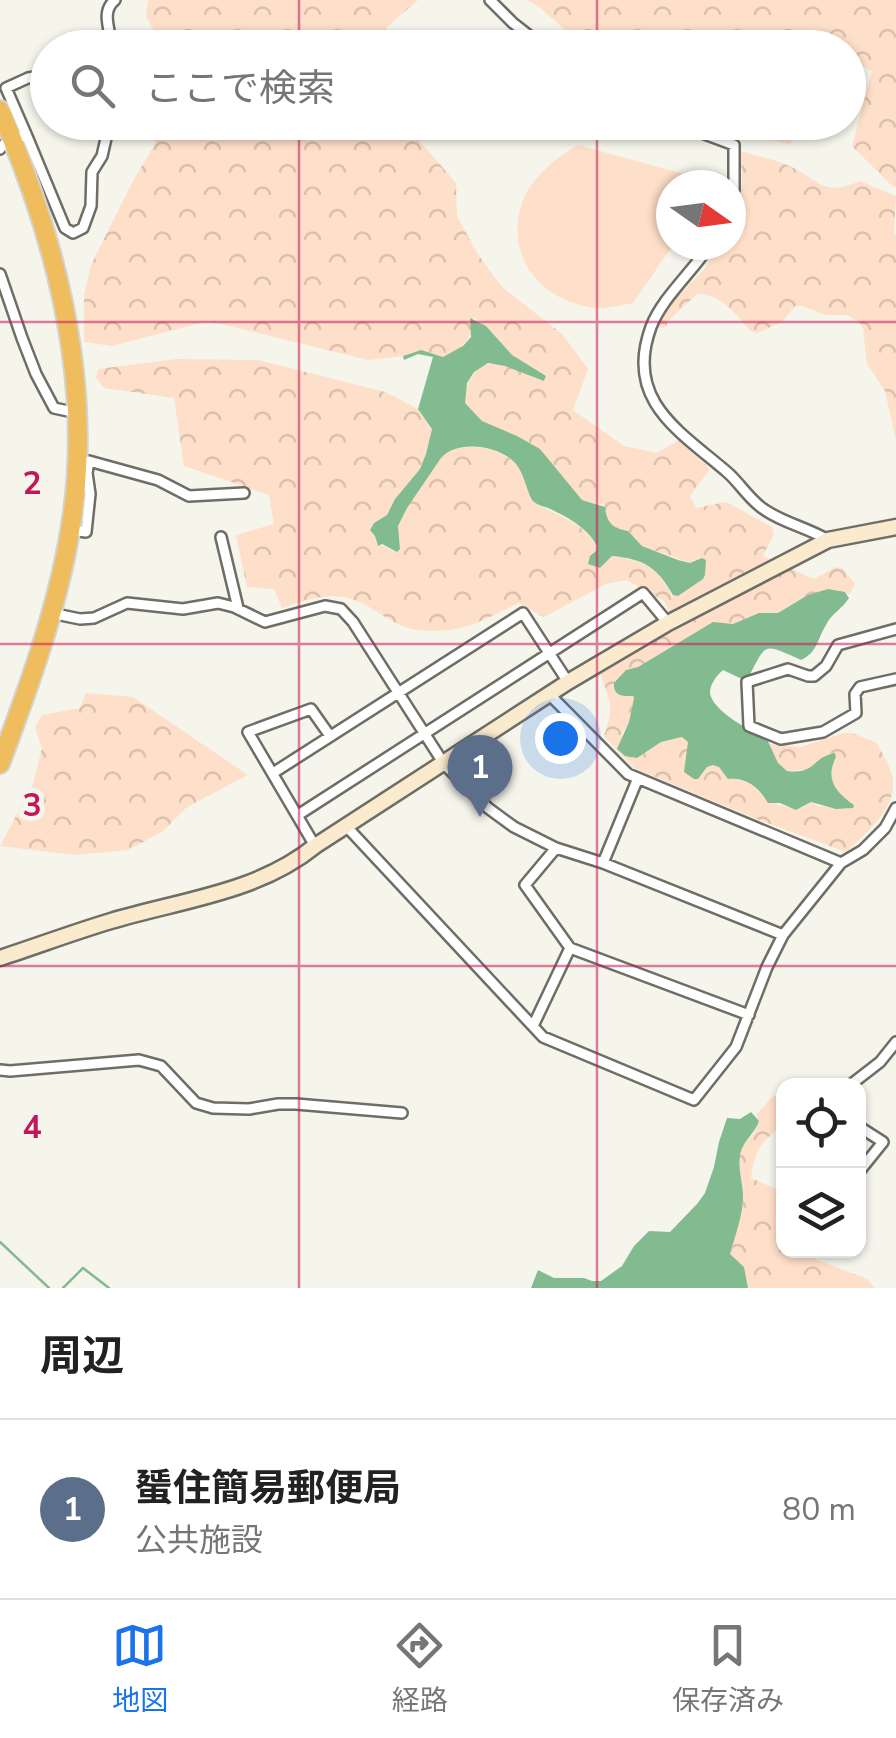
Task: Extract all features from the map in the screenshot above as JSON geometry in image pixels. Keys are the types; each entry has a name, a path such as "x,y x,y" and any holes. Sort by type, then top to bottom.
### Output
{"highway":[{"path":"0,110 43,261 60,338 68,411 68,450 48,612 0,732"},
{"path":"0,764 71,530 78,448 76,372 53,261 34,196 8,142"}],"street":[{"path":"109,30 108,5 116,0"},
{"path":"490,0 522,30"},
{"path":"30,78 6,88 8,142 64,228 74,233 83,228 92,206 92,172 106,140"},
{"path":"721,140 734,145 734,170"},
{"path":"698,260 650,328 645,355 647,386 654,404 764,510 828,540"},
{"path":"0,274 36,374 54,408 68,411"},
{"path":"71,530 86,532 89,461 158,480 189,496 244,493"},
{"path":"0,958 110,921 246,885 298,860 568,682 668,623 828,540 896,526"},
{"path":"222,537 238,608"},
{"path":"298,815 643,592 668,623"},
{"path":"48,612 80,620 127,604 183,610 218,603 265,622 325,606 341,609 444,764 488,808 556,848 783,934"},
{"path":"273,773 523,613 568,682"},
{"path":"896,630 838,644 826,666 814,676 788,669 748,682 748,726 781,739 823,732 856,713 855,694 860,687 896,679"},
{"path":"550,694 628,774 842,863"},
{"path":"315,846 248,732 310,709 330,736"},
{"path":"604,863 638,778"},
{"path":"346,826 543,1037 694,1100 736,1047 783,934 842,863 863,850 885,828 896,808"},
{"path":"556,848 526,884 570,948 749,1015"},
{"path":"533,1026 570,948"},
{"path":"859,1078 880,1062 896,1042"},
{"path":"0,1070 139,1060 162,1066 196,1103 213,1108 296,1104 402,1113"},
{"path":"866,1131 883,1142 866,1163"}],"green space":[{"path":"148,0 418,0 386,30 154,30 146,16"},
{"path":"527,0 896,0 896,187 852,146 854,140 866,140 866,94 872,71 866,68 866,30 565,30"},
{"path":"419,140 456,183 457,216 501,286 563,335 588,369 573,410 624,446 657,453 679,440 710,469 690,496 696,508 726,502 772,527 774,534 763,556 814,579 836,567 842,568 855,584 849,595 845,592 795,603 778,613 759,613 734,624 713,623 626,671 613,688 616,694 634,698 629,722 621,735 642,755 661,742 682,737 703,774 713,764 728,779 747,782 776,804 801,808 811,802 847,809 854,805 837,790 832,778 836,757 831,753 807,770 787,771 778,763 769,744 801,747 852,733 877,743 892,775 890,801 870,829 846,852 634,768 604,736 610,705 600,674 677,628 664,601 627,580 606,584 544,617 519,603 466,627 443,631 397,624 362,603 343,597 316,598 282,608 274,589 247,587 236,535 274,524 269,495 184,466 174,398 104,388 96,378 98,369 177,359 258,360 385,392 418,409 432,429 420,469 387,515 370,529 376,543 397,552 398,526 441,458 458,448 480,448 511,460 534,501 591,538 597,546 588,564 601,568 612,556 641,563 655,571 672,595 697,581 695,560 690,563 642,546 632,536 615,529 603,505 582,500 526,442 482,421 465,403 472,376 488,364 496,363 546,380 546,376 510,354 474,318 465,342 444,357 416,351 368,360 209,321 112,346 84,342 84,296 91,265 156,142"},
{"path":"578,145 670,170 656,170 656,260 663,260 633,303 599,308 574,303 542,285 522,256 518,220 523,200 532,183"},
{"path":"741,151 787,165 821,185 837,188 860,181 896,196 896,440 885,391 867,364 863,328 847,315 826,315 795,306 782,322 757,333 720,301 697,294 666,327 657,328 667,308 710,260 746,260 746,170 742,170"},
{"path":"86,693 133,697 248,775 187,807 162,832 128,850 74,855 0,846 33,784 42,748 35,727 42,715 80,708"},
{"path":"776,1097 776,1131 760,1147 751,1178 776,1189 776,1258 815,1258 867,1279 875,1288 748,1288 744,1267 730,1254 743,1204 740,1156 759,1121 756,1115"}],"shaded area":[{"path":"470,318 486,326 512,355 546,376 544,381 488,363 474,372 467,383 465,403 482,421 540,449 582,500 605,507 612,524 628,531 642,546 690,563 706,560 703,579 678,596 673,595 655,571 633,559 612,556 600,568 588,564 597,546 588,534 569,519 534,502 513,461 487,448 466,447 441,458 398,526 400,549 397,552 382,544 378,546 370,530 387,515 420,469 432,429 418,409 433,357 418,354 404,360 403,356 421,350 443,357 463,346 471,337"},
{"path":"828,589 845,592 849,598 828,621 811,653 801,660 767,649 748,678 744,680 723,670 710,691 723,712 766,737 778,763 787,771 804,770 835,753 832,778 853,808 836,809 811,802 796,810 768,803 752,785 728,779 713,765 694,779 684,772 688,742 682,737 661,742 637,758 625,756 617,749 634,698 615,691 614,683 626,670 638,667 713,622 733,624 759,613 778,613 808,595"},
{"path":"751,1112 759,1121 740,1156 743,1204 730,1254 744,1267 748,1288 531,1288 538,1270 554,1278 601,1281 622,1266 649,1231 670,1232 705,1193 727,1118 740,1119"}],"waterway":[{"path":"0,1242 49,1288"},
{"path":"63,1288 83,1268 109,1288"}],"place":[{"name":"蜑住簡易郵便局","path":"480,817"}]}
